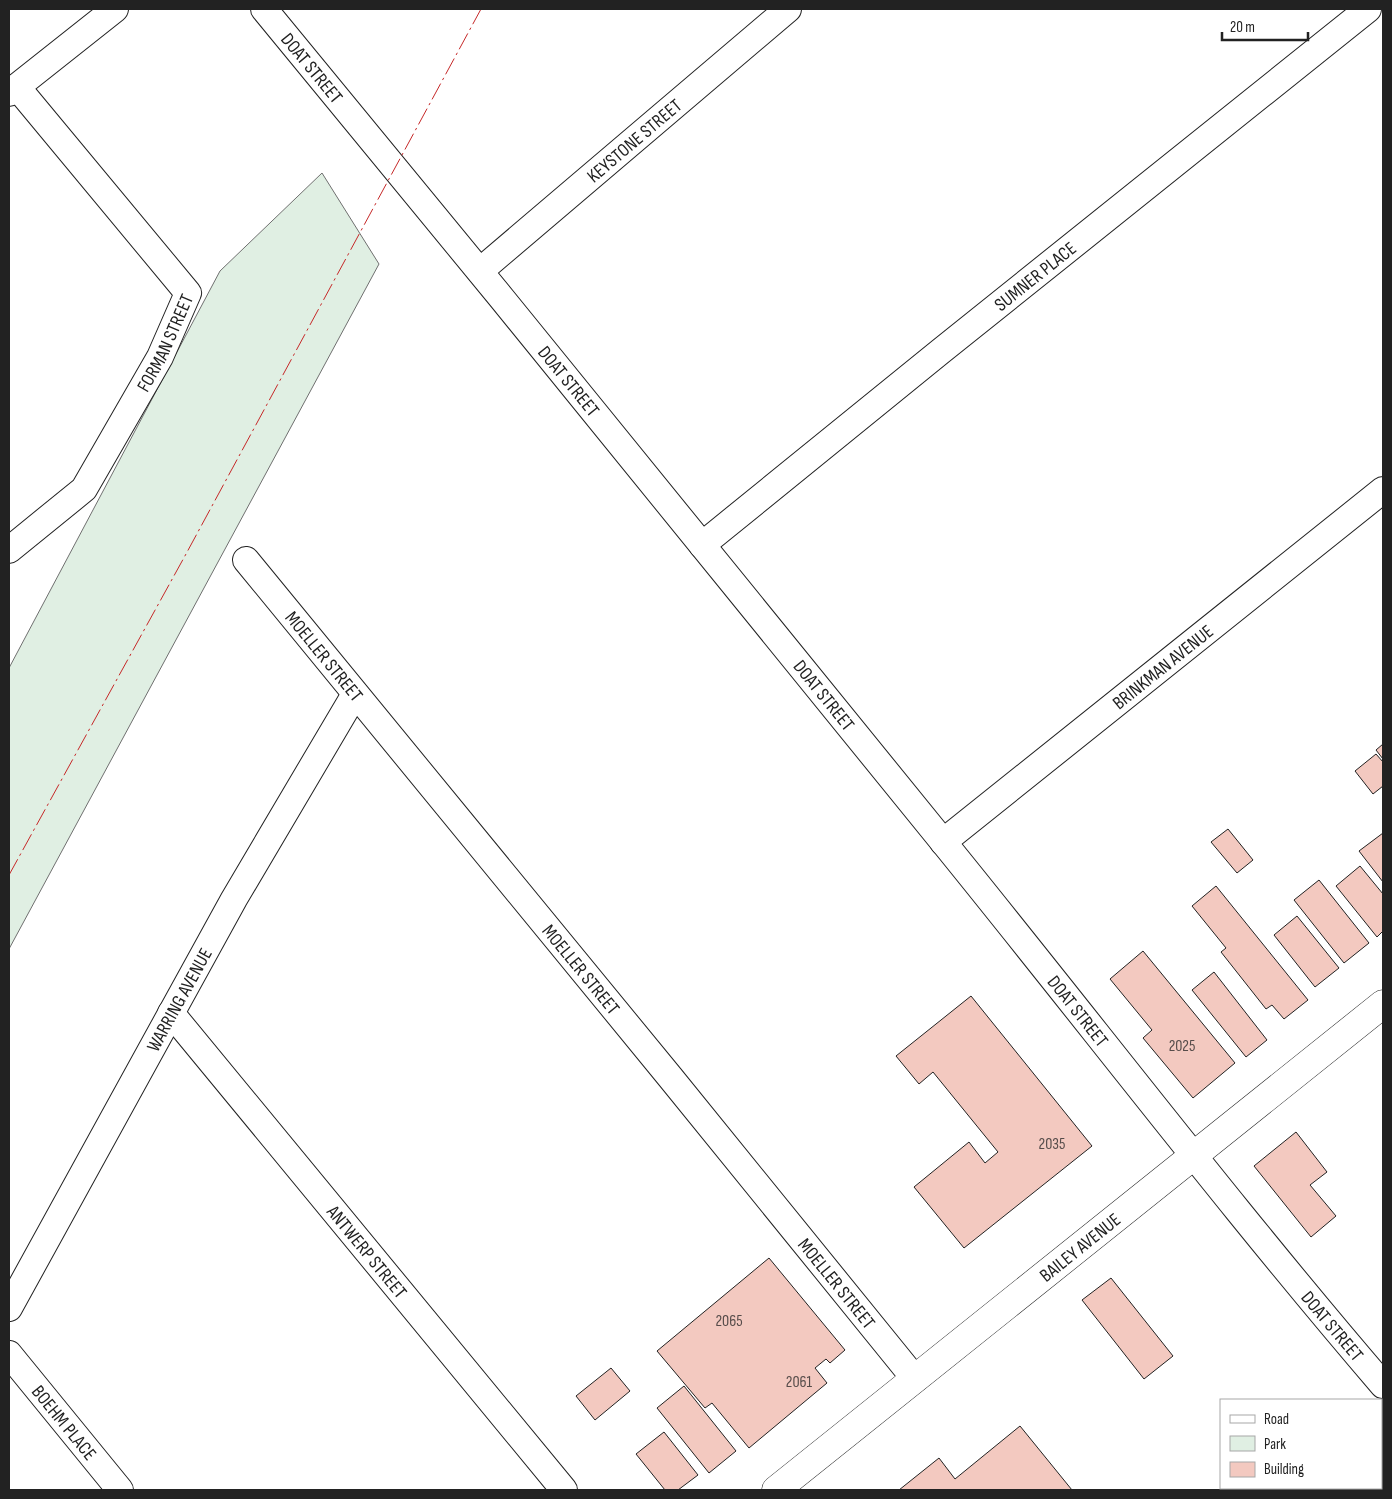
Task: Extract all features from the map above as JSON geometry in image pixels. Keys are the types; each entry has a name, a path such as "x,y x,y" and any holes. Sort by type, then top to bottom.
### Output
{"main road":[{"name":"BAILEY AVENUE","path":"776,1490 1383,1004"}],"street":[{"path":"13,90 115,9"},
{"name":"DOAT STREET","path":"264,9 480,271 943,842 1193,1156 1383,1385"},
{"name":"KEYSTONE STREET","path":"480,271 788,9"},
{"name":"SUMNER PLACE","path":"702,545 940,351 1368,9"},
{"name":"FORMAN STREET","path":"9,550 84,489 160,357 188,293 13,90"},
{"name":"BRINKMAN AVENUE","path":"943,842 1383,490"},
{"name":"MOELLER STREET","path":"246,560 915,1379"},
{"name":"WARRING AVENUE","path":"9,1308 234,899 355,694"},
{"name":"ANTWERP STREET","path":"171,1013 564,1490"},
{"name":"BOEHM PLACE","path":"9,1354 120,1490"}],"green space":[{"path":"322,173 379,264 9,949 9,668 220,271"}],"building":[{"path":"1383,744 1383,759 1376,750"},
{"path":"1376,754 1383,762 1383,786 1373,794 1355,771"},
{"path":"1228,829 1253,860 1237,873 1211,842"},
{"path":"1383,833 1383,882 1359,851"},
{"path":"1360,866 1383,894 1383,931 1377,937 1336,886"},
{"path":"1319,880 1369,943 1344,963 1294,900"},
{"path":"1216,886 1308,1000 1284,1019 1272,1005 1266,1009 1221,952 1226,948 1192,906"},
{"path":"1297,916 1339,968 1315,987 1274,935"},
{"path":"1143,951 1235,1063 1193,1098 1143,1038 1152,1030 1110,979"},
{"path":"1214,972 1267,1040 1246,1057 1192,990"},
{"path":"971,996 1092,1146 964,1248 914,1187 969,1142 985,1163 998,1152 933,1072 919,1084 896,1056"},
{"path":"1296,1132 1327,1172 1310,1185 1336,1216 1311,1237 1254,1166"},
{"path":"769,1258 845,1350 830,1363 826,1359 815,1368 827,1383 749,1448 712,1403 705,1408 657,1351"},
{"path":"1111,1278 1173,1356 1144,1379 1082,1300"},
{"path":"611,1368 630,1391 595,1420 576,1396"},
{"path":"684,1386 736,1451 709,1473 657,1408"},
{"path":"1020,1426 1072,1490 899,1490 939,1458 955,1479"},
{"path":"664,1432 698,1475 678,1490 665,1490 636,1454"}],"power":[{"path":"9,875 186,554 481,9"}]}
